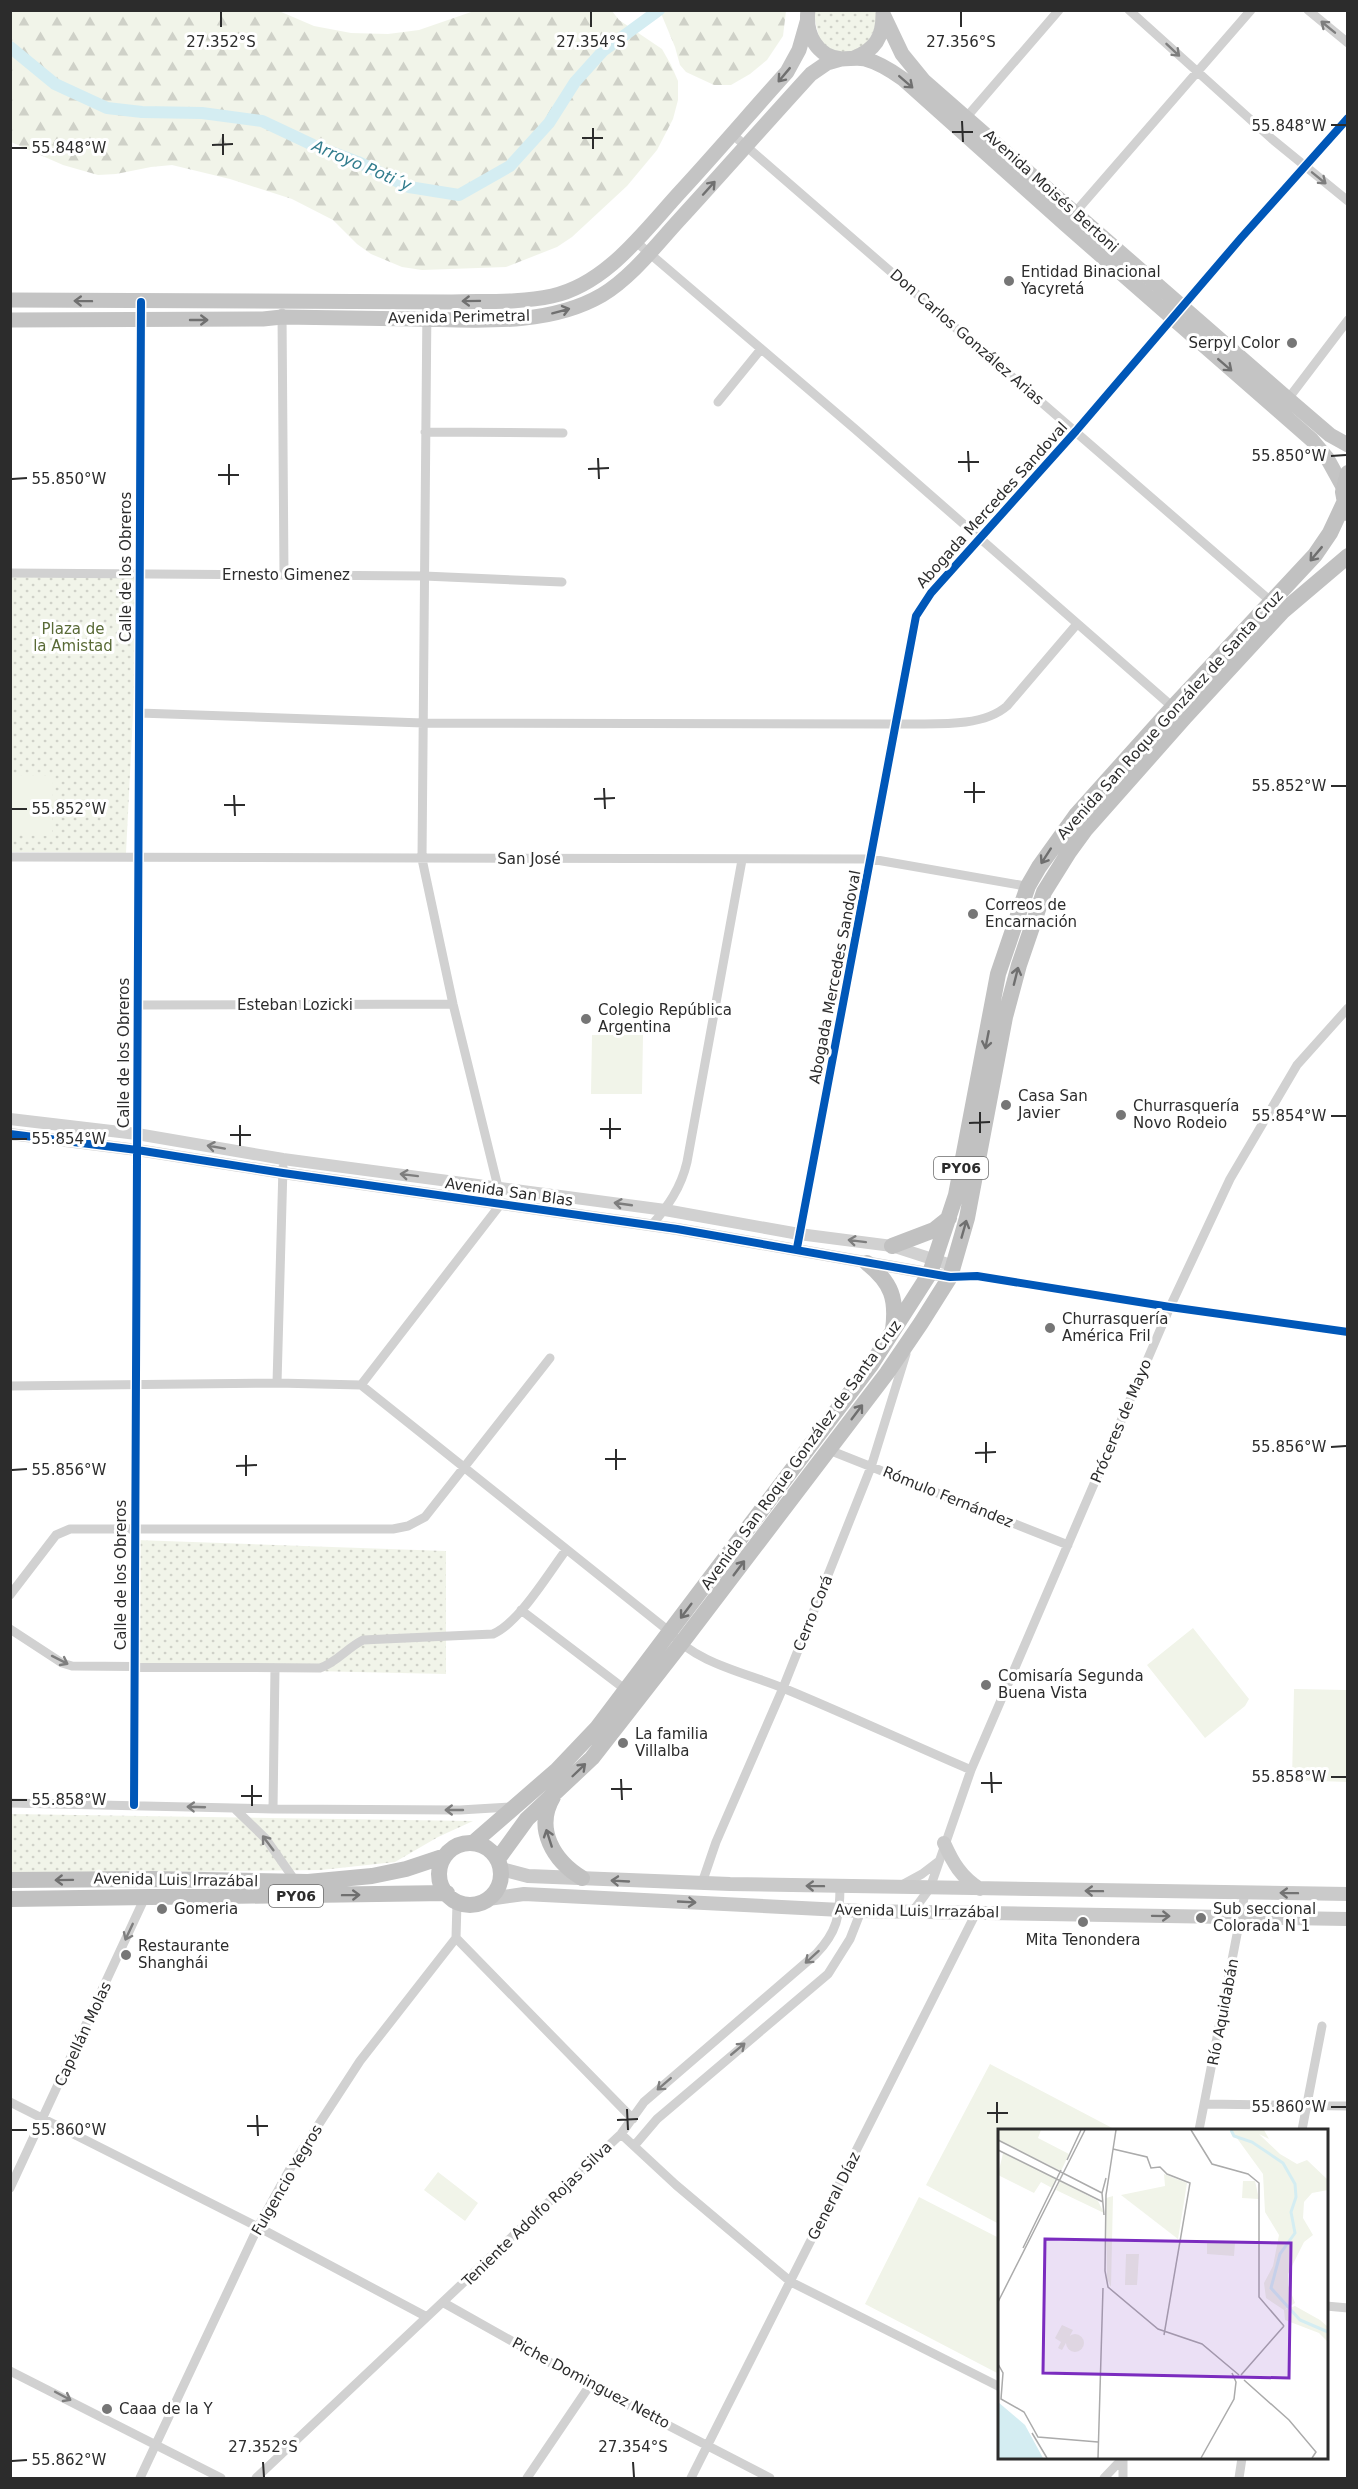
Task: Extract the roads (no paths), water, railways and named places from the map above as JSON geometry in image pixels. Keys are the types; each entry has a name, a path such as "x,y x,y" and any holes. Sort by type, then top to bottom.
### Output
{"highway":[{"name":"Avenida San Roque González de Santa Cruz","path":"499,1864 526,1819 592,1758 893,1334 932,1267 949,1218 979,1084 998,974 1036,889 1179,712 1276,607 1323,545 1345,494"},
{"name":"Avenida San Roque González de Santa Cruz","path":"1276,607 1344,561"},
{"name":"Avenida San Roque González de Santa Cruz","path":"473,1843 557,1770 584,1742 626,1690 675,1639 829,1450 911,1338 952,1272 973,1190 1005,1017 1036,889"},
{"path":"892,1246 934,1230 949,1218"},
{"path":"867,1263 882,1275 890,1289 895,1313 893,1334"},
{"path":"559,1788 547,1808 546,1831 555,1854 569,1870 582,1878"},
{"name":"Avenida Luis Irrazábal","path":"10,1880 153,1879 296,1882 372,1876 406,1869 445,1856 458,1846 473,1843 488,1848 499,1864"},
{"path":"445,1856 440,1875 452,1897"},
{"name":"PY06","path":"488,1899 500,1883 499,1864"},
{"name":"Avenida Luis Irrazábal","path":"10,1899 452,1897 473,1905 488,1899"}],"main road":[{"name":"Avenida Moisés Bertoni","path":"882,12 902,54 912,69 937,93 967,116 1173,319 1311,440 1327,458 1345,494"},
{"name":"Avenida Moisés Bertoni","path":"847,58 865,54 874,47 883,27 882,12"},
{"name":"Avenida Moisés Bertoni","path":"808,16 813,42 830,56 873,62 894,72 957,129 1184,307 1330,435 1347,445"},
{"name":"Avenida Perimetral","path":"10,300 427,302 508,301 553,296 586,282 635,242 794,62 808,16"},
{"name":"Avenida Perimetral","path":"10,320 282,317 512,318 549,314 571,308 600,296 616,285 648,254 811,74 827,63 847,58"},
{"path":"944,1843 954,1865 965,1880 980,1889"},
{"name":"Avenida Luis Irrazábal","path":"499,1864 528,1876 702,1883 1347,1894"},
{"name":"Avenida Luis Irrazábal","path":"488,1899 524,1894 861,1911 1347,1918"}],"street":[{"path":"957,129 1059,10"},
{"path":"1129,10 1304,166 1347,201"},
{"path":"1070,219 1251,10"},
{"path":"1308,10 1347,43"},
{"name":"Abogada Mercedes Sandoval","path":"797,1248 916,616 931,593 1076,431 1347,118"},
{"name":"Don Carlos González Arias","path":"732,134 1276,607"},
{"path":"635,242 1179,712"},
{"path":"282,300 284,575"},
{"name":"Calle de los Obreros","path":"134,1805 141,302"},
{"path":"427,302 422,859 453,1004 498,1187"},
{"path":"1288,399 1347,320"},
{"path":"718,402 761,349"},
{"path":"425,432 563,433"},
{"name":"Ernesto Gimenez","path":"10,573 424,576 562,582"},
{"path":"139,713 423,723 895,724 971,721 998,715 1077,624"},
{"name":"San José","path":"10,857 871,859 1036,889"},
{"path":"651,1226 665,1210 683,1180 742,860"},
{"name":"Esteban Lozicki","path":"138,1005 453,1004"},
{"name":"Próceres de Mayo","path":"913,1911 930,1888 971,1770 1170,1307 1230,1179 1296,1065 1347,1008"},
{"name":"Avenida San Blas","path":"10,1119 137,1134 283,1159 665,1210 800,1234 892,1246 917,1253 932,1267"},
{"name":"Avenida San Blas","path":"10,1134 137,1150 651,1226 797,1248 867,1263 932,1267 1170,1307 1347,1332"},
{"path":"277,1383 283,1159"},
{"path":"361,1385 500,1205"},
{"name":"Cerro Corá","path":"702,1883 716,1842 783,1688 872,1467 911,1338"},
{"path":"10,1595 56,1534 70,1529 393,1529 408,1526 424,1517 550,1358"},
{"path":"10,1386 277,1383 361,1385 699,1656 783,1688 971,1770"},
{"name":"Rómulo Fernández","path":"829,1450 1068,1545"},
{"path":"10,1629 63,1663 72,1666 320,1668 333,1664 350,1647 363,1640 493,1634 503,1630 566,1550"},
{"path":"521,1610 626,1690"},
{"path":"273,1809 275,1668"},
{"path":"10,1803 235,1809 460,1810 512,1807"},
{"path":"235,1809 266,1839 296,1882"},
{"path":"898,1887 922,1875 940,1859"},
{"name":"Capellán Molas","path":"10,2188 153,1879"},
{"name":"Teniente Adolfo Rojas Silva","path":"256,2478 621,2134 644,2102 830,1939 840,1910 840,1886"},
{"name":"Río Aquidabán","path":"1199,2129 1245,1893"},
{"path":"452,1897 456,1938 633,2119"},
{"name":"Teniente Adolfo Rojas Silva","path":"634,2146 657,2119 828,1974 850,1939 861,1911"},
{"name":"General Díaz","path":"691,2478 976,1913"},
{"name":"Fulgencio Yegros","path":"140,2478 258,2227 291,2167 360,2061 456,1938"},
{"path":"1302,2129 1322,2026"},
{"path":"10,2102 44,2117 258,2227 427,2317"},
{"path":"1205,2104 1347,2106"},
{"path":"621,2134 676,2186 791,2282 998,2386"},
{"name":"Piche Dominguez Netto","path":"444,2303 590,2385 770,2478"},
{"path":"1328,2306 1347,2308"},
{"path":"10,2371 221,2478"},
{"path":"527,2478 590,2385"},
{"path":"1104,2478 1121,2459"},
{"path":"1123,2459 1123,2478"},
{"path":"1239,2478 1242,2459"}],"waterway":[{"name":"Arroyo Poti´y","path":"10,47 55,84 107,108 142,112 202,113 262,121 313,145 358,162 409,187 459,195 510,166 549,123 575,82 603,51 659,10"}],"place":[{"name":"Entidad Binacional Yacyretá","path":"1009,281"},
{"name":"Serpyl Color","path":"1292,343"},
{"name":"Correos de Encarnación","path":"973,914"},
{"name":"Colegio República Argentina","path":"586,1019"},
{"name":"Casa San Javier","path":"1006,1105"},
{"name":"Churrasquería Novo Rodeio","path":"1121,1115"},
{"name":"Churrasquería América Fril","path":"1050,1328"},
{"name":"Comisaría Segunda Buena Vista","path":"986,1685"},
{"name":"La familia Villalba","path":"623,1743"},
{"name":"Gomeria","path":"162,1909"},
{"name":"Sub seccional Colorada N 1","path":"1201,1918"},
{"name":"Mita Tenondera","path":"1083,1922"},
{"name":"Restaurante Shanghái","path":"126,1955"},
{"name":"Caaa de la Y","path":"107,2409"}],"park label":[{"name":"Plaza de la Amistad","path":"73,638"}]}
